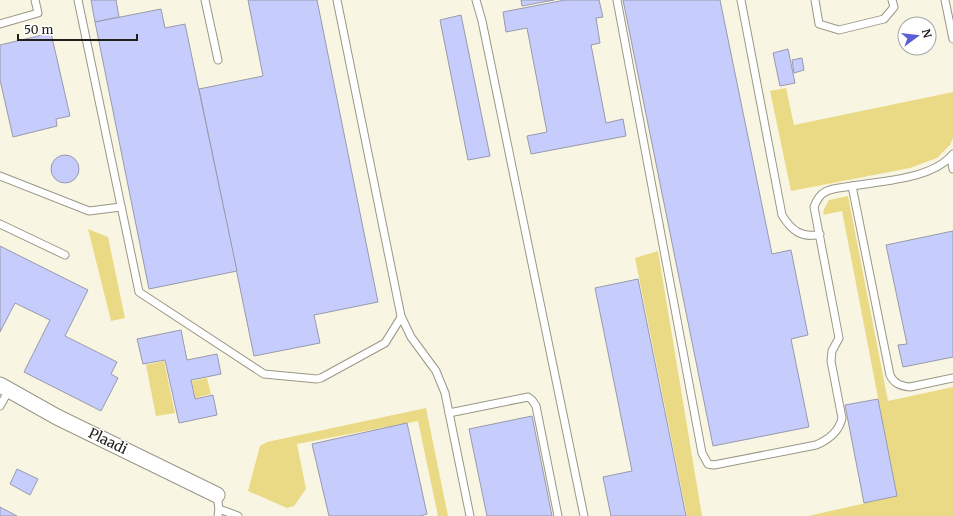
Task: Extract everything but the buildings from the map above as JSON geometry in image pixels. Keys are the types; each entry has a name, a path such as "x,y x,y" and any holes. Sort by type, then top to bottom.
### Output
{"street":[{"name":"Plaadi","path":"5,388 218,507"}],"lane":[{"path":"0,24 38,13 35,0"},
{"path":"78,0 139,292 264,374 321,378 385,343 401,316"},
{"path":"205,0 218,60"},
{"path":"337,0 401,316 412,338 436,371 445,393 470,516"},
{"path":"476,0 482,22 584,516"},
{"path":"617,0 702,453 704,460 708,464 714,466 816,445 827,440 836,432 841,424 842,418 831,361 832,351 839,338 814,207 820,194 826,190 924,173 936,167 952,155"},
{"path":"741,0 782,215 794,231 802,235 820,234"},
{"path":"815,0 819,24 839,30 884,19 894,7 892,0"},
{"path":"945,0 953,39"},
{"path":"952,155 953,169"},
{"path":"0,176 89,210 121,207"},
{"path":"852,186 892,380 897,384 910,387 953,378"},
{"path":"0,224 64,255"},
{"path":"0,406 5,388"},
{"path":"449,413 528,397 532,400 536,406 558,516"},
{"path":"218,507 238,516"}],"shaded area":[{"path":"786,88 794,125 953,92 953,138 950,145 937,158 910,168 791,191 770,91"},
{"path":"848,196 888,401 953,387 953,516 808,516 897,496 842,211 823,215 824,209 829,200"},
{"path":"88,229 108,237 125,318 111,321"},
{"path":"658,251 702,516 687,516 635,258"},
{"path":"164,361 175,413 156,416 146,365"},
{"path":"207,378 211,394 195,398 192,381"},
{"path":"426,408 448,516 438,516 418,421 297,444 306,489 294,506 287,508 248,491 260,446 267,442"}]}
